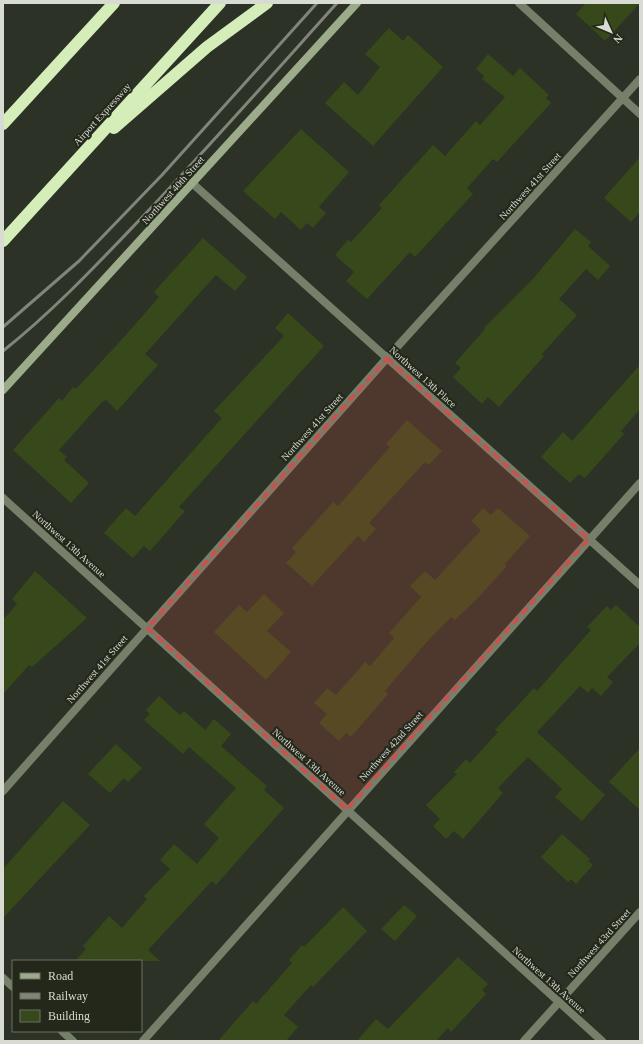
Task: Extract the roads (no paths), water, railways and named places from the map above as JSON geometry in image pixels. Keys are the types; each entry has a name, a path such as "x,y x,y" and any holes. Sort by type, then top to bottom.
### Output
{"highway":[{"path":"3,124 114,3"},
{"name":"Airport Expressway","path":"3,241 220,3"},
{"path":"70,167 207,47 267,3"}],"main road":[{"name":"Northwest 40th Street","path":"3,390 357,3"}],"street":[{"path":"519,3 640,114"},
{"name":"Northwest 41st Street","path":"3,790 387,358 640,79"},
{"name":"Northwest 13th Place","path":"192,183 640,585"},
{"name":"Northwest 42nd Street","path":"143,1041 640,483"},
{"name":"Northwest 13th Avenue","path":"3,498 602,1041"},
{"name":"Northwest 43rd Street","path":"524,1041 640,912"},
{"path":"3,978 12,986"},
{"path":"63,1032 73,1041"}],"railway":[{"path":"3,327 79,261 162,175 317,3"},
{"path":"3,351 42,318 114,247 197,159 337,3"}]}
